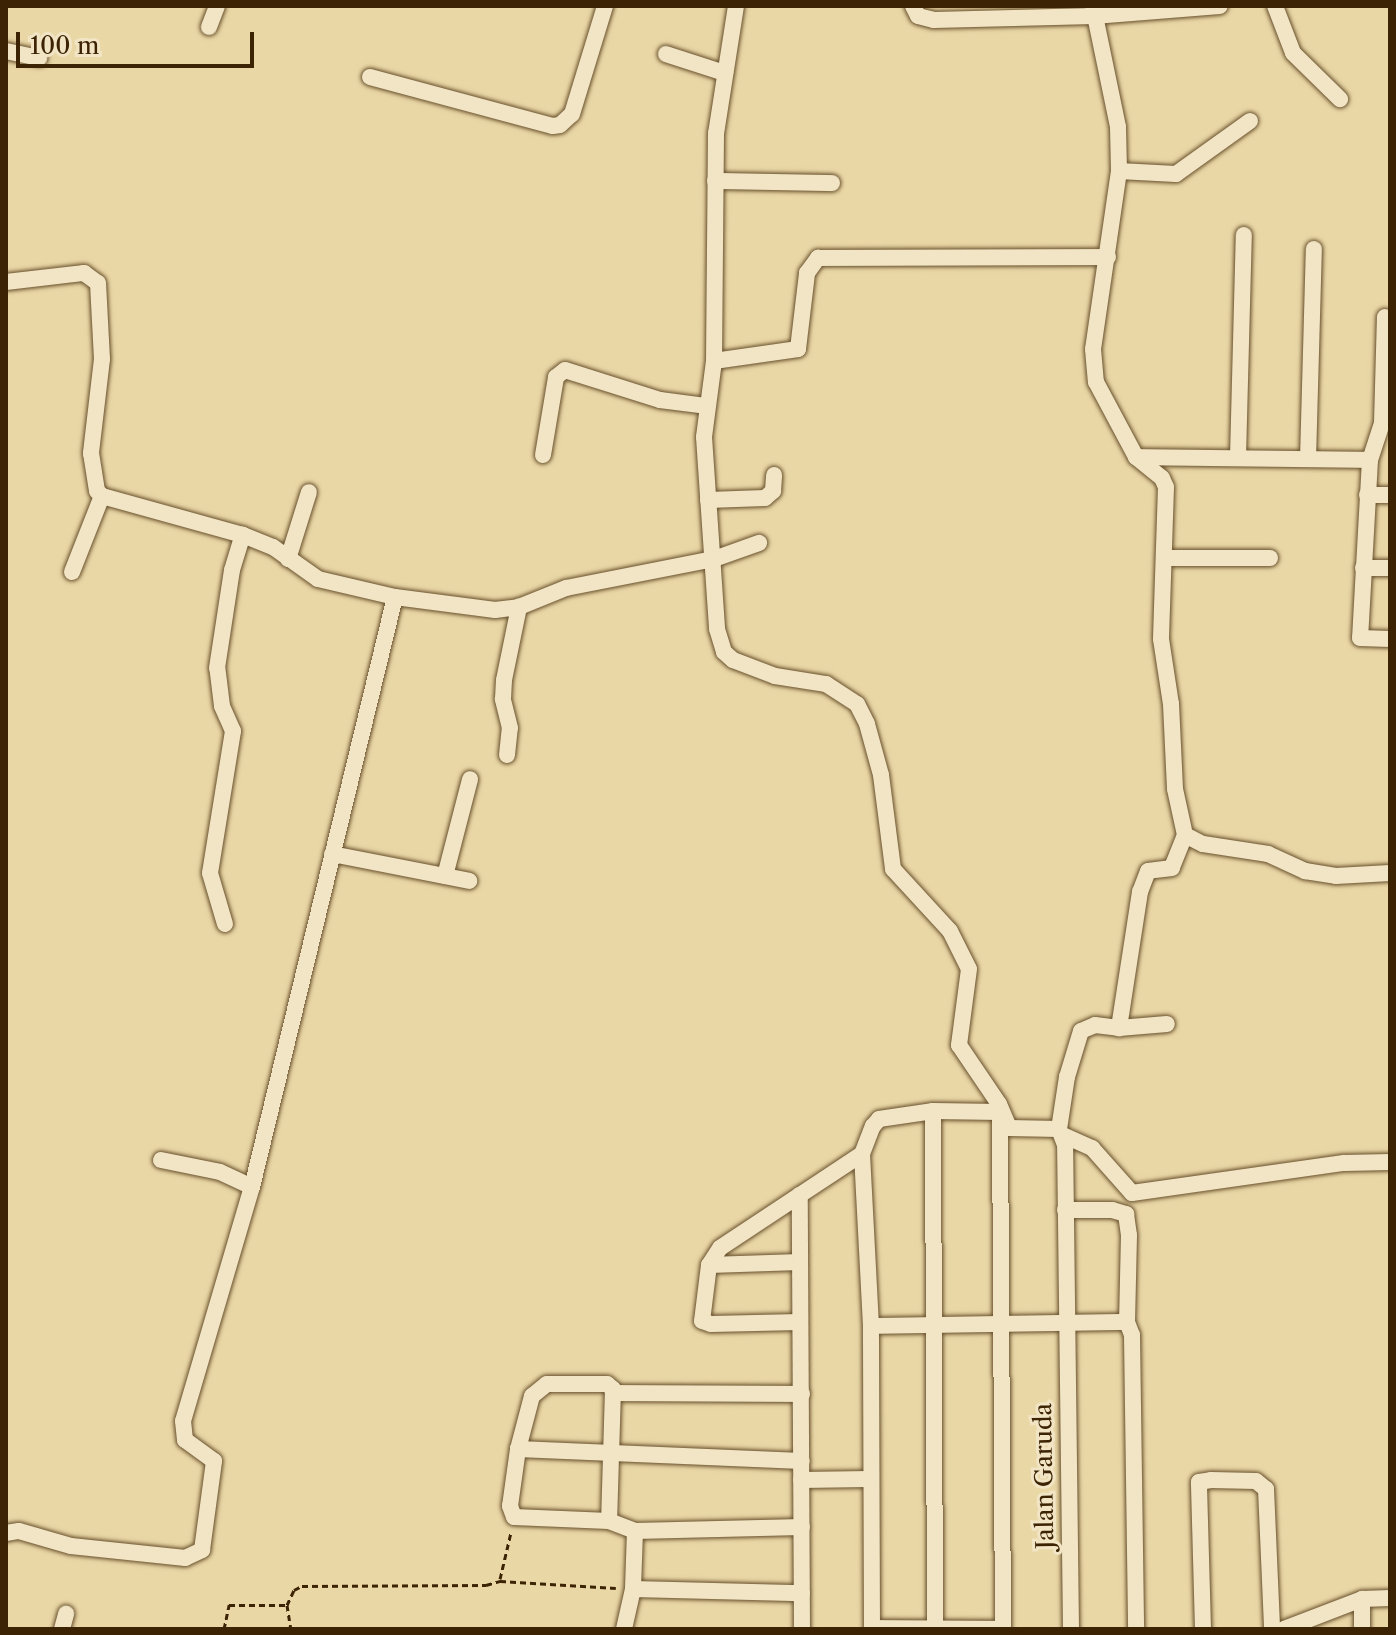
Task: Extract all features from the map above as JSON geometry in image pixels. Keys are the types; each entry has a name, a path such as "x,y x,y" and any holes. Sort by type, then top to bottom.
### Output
{"street":[{"path":"209,27 217,6"},
{"path":"370,77 553,126 560,125 572,114 605,6"},
{"path":"736,6 716,133 714,361 706,406 708,500 717,629 724,652 733,660 775,676 826,684 857,704 867,724 881,775 893,869 950,931 969,969 959,1045 1001,1110 1009,1128 1062,1133 1092,1148 1132,1193 1344,1163 1390,1162"},
{"path":"913,6 918,16 928,20 1220,6"},
{"path":"1275,6 1293,53 1340,99"},
{"path":"1094,11 1118,127 1119,171 1093,349 1096,382 1136,457 1162,478 1166,487 1161,639 1171,704 1175,789 1185,835 1172,868 1148,871 1140,892 1119,1028 1167,1024"},
{"path":"6,51 39,58"},
{"path":"666,54 725,73"},
{"path":"1119,171 1176,174 1250,121"},
{"path":"715,181 832,183"},
{"path":"1238,457 1244,235"},
{"path":"1308,459 1314,249"},
{"path":"714,361 798,349 807,273 818,258 1108,257"},
{"path":"6,282 84,273 98,283 102,359 91,453 97,491 102,496 243,535 318,579 395,597 495,610 519,607 566,588 714,559 759,543"},
{"path":"1385,317 1386,424 1370,460 1360,638 1390,639"},
{"path":"543,455 556,377 565,370 660,400 706,406"},
{"path":"1136,457 1370,460"},
{"path":"708,500 765,498 773,491 774,475"},
{"path":"288,559 309,492"},
{"path":"1367,495 1390,495"},
{"path":"72,572 102,496"},
{"path":"225,924 210,873 233,731 222,706 217,668 232,570 243,535"},
{"path":"1166,558 1270,558"},
{"path":"1363,568 1390,568"},
{"path":"6,1533 19,1531 71,1546 185,1558 202,1550 214,1461 185,1440 183,1421 252,1187 395,597"},
{"path":"507,755 510,728 503,699 504,680 519,607"},
{"path":"445,876 470,779"},
{"path":"1185,835 1203,844 1268,854 1305,871 1336,876 1390,873"},
{"path":"332,854 469,881"},
{"name":"Jalan Garuda","path":"1071,1629 1062,1133 1067,1077 1081,1031 1095,1025 1119,1028"},
{"path":"1001,1110 1002,1629 872,1628 869,1479 871,1326 862,1154 879,1119 933,1111 1001,1110"},
{"path":"933,1111 935,1628"},
{"path":"800,1322 704,1323 709,1265 720,1248 862,1154"},
{"path":"161,1160 220,1172 252,1187"},
{"path":"800,1195 802,1629"},
{"path":"1065,1210 1112,1210 1126,1214 1129,1235 1127,1322 1132,1335 1136,1629"},
{"path":"709,1265 800,1262"},
{"path":"871,1326 1127,1322"},
{"path":"609,1521 613,1393 607,1384 547,1384 532,1396 518,1449 510,1506 514,1517 609,1521 635,1531 802,1527"},
{"path":"613,1393 802,1394"},
{"path":"518,1449 802,1461"},
{"path":"801,1480 869,1479"},
{"path":"1203,1629 1199,1482 1211,1480 1256,1481 1266,1489 1272,1629"},
{"path":"624,1629 633,1589 635,1531"},
{"path":"633,1589 802,1593"},
{"path":"1289,1628 1362,1599 1390,1598"},
{"path":"1362,1599 1362,1629"}],"path":[{"path":"500,1581 514,1517"},
{"path":"287,1605 294,1590 302,1586 486,1585 500,1581 633,1589"},
{"path":"224,1629 225,1609 229,1605 287,1605"},
{"path":"287,1605 291,1629"}]}
